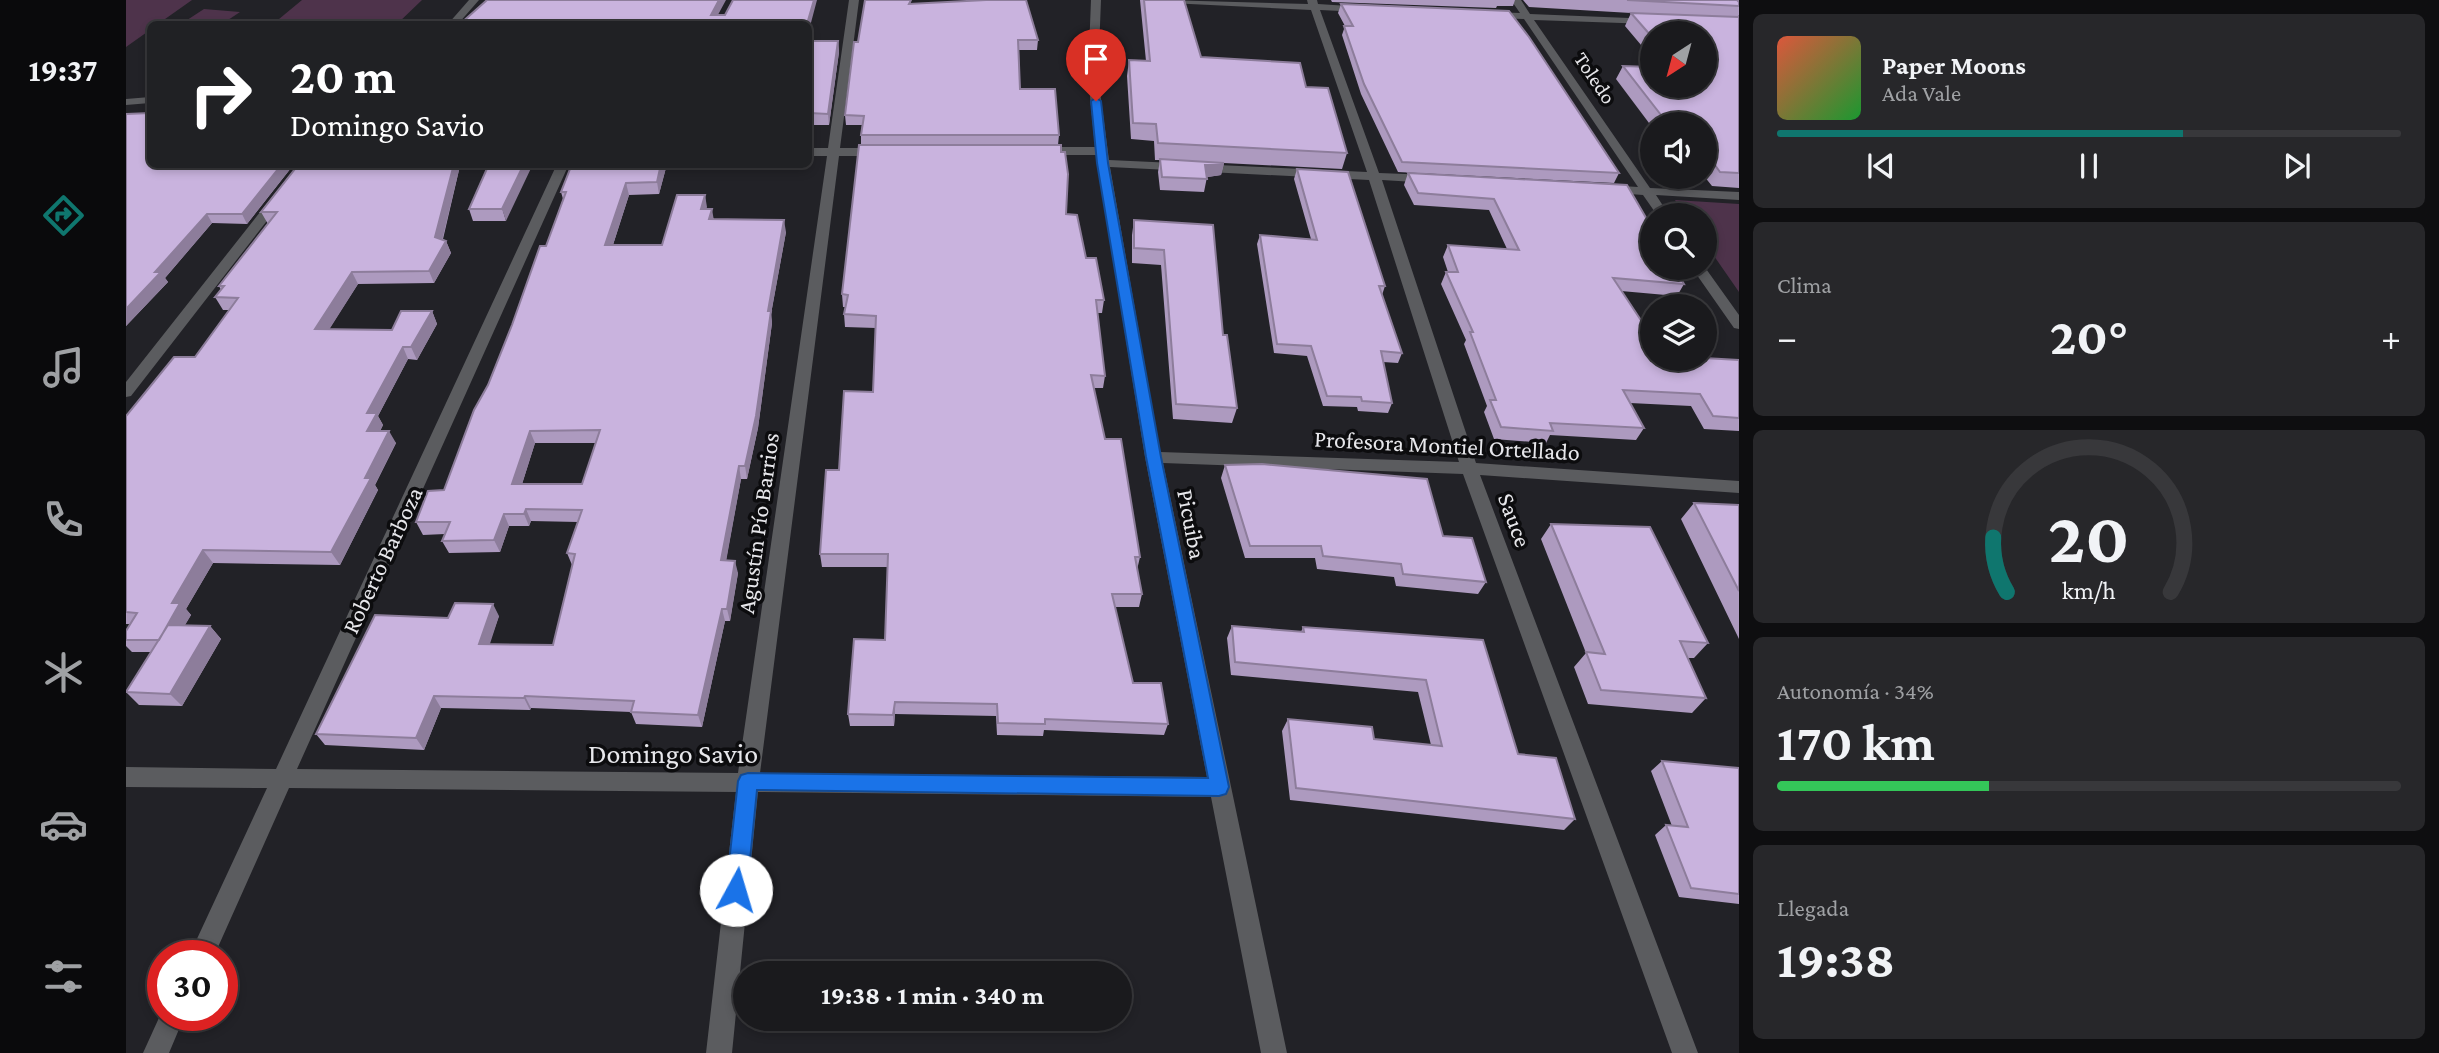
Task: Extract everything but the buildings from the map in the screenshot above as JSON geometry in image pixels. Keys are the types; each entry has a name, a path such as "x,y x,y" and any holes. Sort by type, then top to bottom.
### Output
{"street":[{"path":"456,21 474,0"},
{"name":"Agustín Pío Barrios","path":"719,1053 748,781 854,0"},
{"name":"Picuiba","path":"1096,0 1093,76 1102,157 1153,457 1274,1053"},
{"path":"1169,0 1314,3 1368,9"},
{"name":"Toledo","path":"1516,0 1656,203"},
{"name":"Sauce","path":"1314,3 1374,176 1469,468 1685,1053"},
{"path":"1474,14 1640,21"},
{"path":"126,102 147,100"},
{"path":"812,152 900,152"},
{"path":"1021,152 1442,180"},
{"path":"126,392 302,168"},
{"name":"Roberto Barboza","path":"208,940 561,168"},
{"path":"1592,188 1739,196"},
{"path":"1707,280 1739,325"},
{"name":"Profesora Montiel Ortellado","path":"1153,457 1469,468 1739,487"},
{"name":"Domingo Savio","path":"126,777 1219,787"},
{"path":"156,1053 166,1031"}],"shaded area":[{"path":"126,0 192,0 162,21 147,21 147,32 126,47"},
{"path":"302,0 422,0 400,21 277,21"},
{"path":"204,9 240,12 226,21 186,21"},
{"path":"1675,200 1739,204 1739,292 1717,260 1717,203 1677,203"}],"route":[{"path":"736,890 748,781 1219,787 1153,457 1102,163 1096,101"}]}
